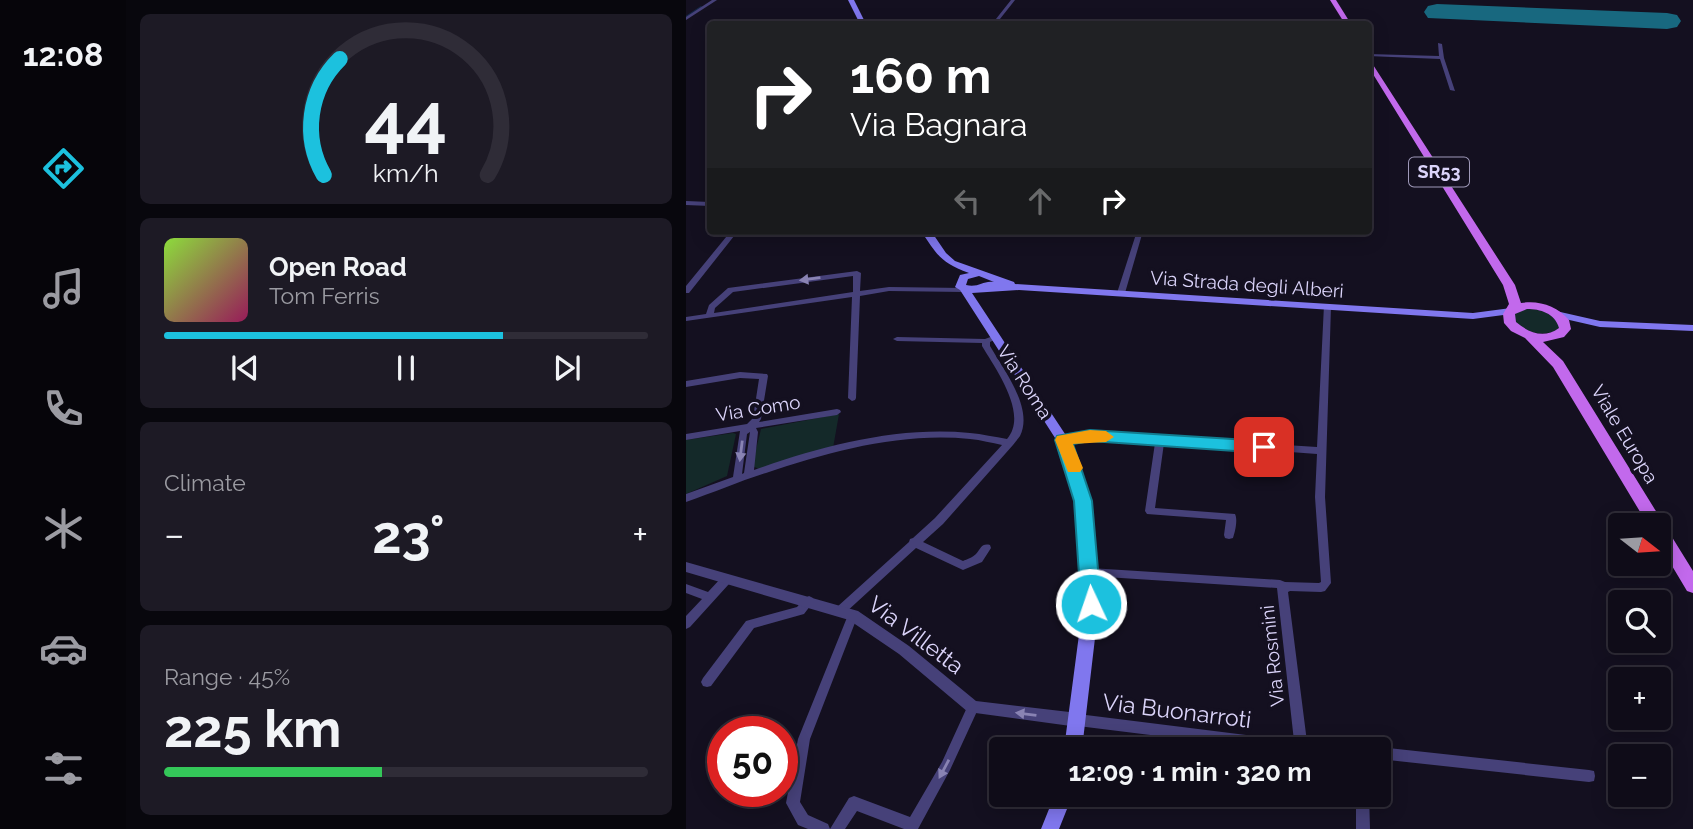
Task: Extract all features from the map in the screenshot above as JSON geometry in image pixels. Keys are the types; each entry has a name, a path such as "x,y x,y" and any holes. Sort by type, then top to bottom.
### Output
{"main road":[{"path":"851,0 862,21"},
{"path":"1333,0 1346,21"},
{"name":"SR53","path":"1372,63 1509,285 1538,306"},
{"name":"Via Roma","path":"929,235 942,255 952,263 991,339 1063,440 1083,501 1091,604 1075,737"},
{"path":"952,263 991,279 976,306"},
{"path":"962,285 980,273"},
{"name":"Via Strada degli Alberi","path":"991,279 1019,287"},
{"path":"962,285 983,290"},
{"name":"SR53","path":"1509,285 1512,310"},
{"name":"Via Strada degli Alberi","path":"983,290 1019,287 1473,316 1513,326"},
{"path":"1513,326 1509,320 1512,310 1538,306 1556,314 1600,324 1693,328"},
{"name":"Via Strada degli Alberi","path":"1473,316 1512,310"},
{"name":"Viale Europa","path":"1556,314 1564,323 1555,344 1558,364"},
{"path":"1525,334 1542,338 1600,324"},
{"name":"Viale Europa","path":"1513,326 1543,347 1558,364 1649,513"},
{"path":"1671,550 1693,586"},
{"path":"1050,829 1059,807"}],"street":[{"path":"686,19 715,0"},
{"path":"996,21 1013,0"},
{"path":"1440,44 1453,90"},
{"path":"1372,57 1442,58"},
{"path":"686,203 707,204"},
{"path":"686,291 732,235"},
{"path":"1121,293 1139,235"},
{"path":"709,316 726,292 738,288 857,273 852,398"},
{"path":"686,319 889,289 941,290 962,285"},
{"name":"Via Rosmini","path":"1304,737 1288,656 1283,587 1321,588 1326,583 1320,497 1327,307"},
{"path":"823,829 803,820 793,803 804,739 847,612 914,542 961,498 1010,443 1020,421 1012,390 991,339 897,339"},
{"path":"686,384 740,375 764,376 757,419 743,433 737,479"},
{"path":"1012,390 1026,385"},
{"name":"Via Como","path":"686,437 837,412"},
{"path":"748,475 754,432 751,427"},
{"path":"686,498 748,475 878,440 941,435 1010,443"},
{"path":"1063,440 1090,435 1321,451"},
{"path":"1160,441 1150,511 1232,517 1229,535"},
{"path":"914,542 963,566 978,559 986,548"},
{"name":"Via Villetta","path":"686,567 725,581 847,612 904,650 973,707"},
{"path":"1090,572 1279,584 1283,587"},
{"path":"686,624 725,581"},
{"path":"686,588 710,597"},
{"path":"707,682 750,624 800,611 809,601"},
{"path":"837,829 854,803 912,827 973,707 1079,720"},
{"name":"Via Buonarroti","path":"1079,720 1217,737"},
{"path":"1391,754 1589,776"},
{"path":"1362,807 1363,829"}],"green space":[{"path":"1527,308 1547,312 1561,325 1558,331 1536,333 1516,323 1514,314"},
{"path":"839,414 833,448 759,469 752,466 761,429"},
{"path":"736,434 727,476 686,494 686,440"}],"waterway":[{"path":"686,17 701,7"}],"runway":[{"path":"1437,12 1667,21"}],"slow traffic":[{"path":"1074,468 1063,440 1090,435 1106,437"}],"route":[{"path":"1091,604 1083,501 1075,469 1063,440 1090,435 1264,447"}]}
